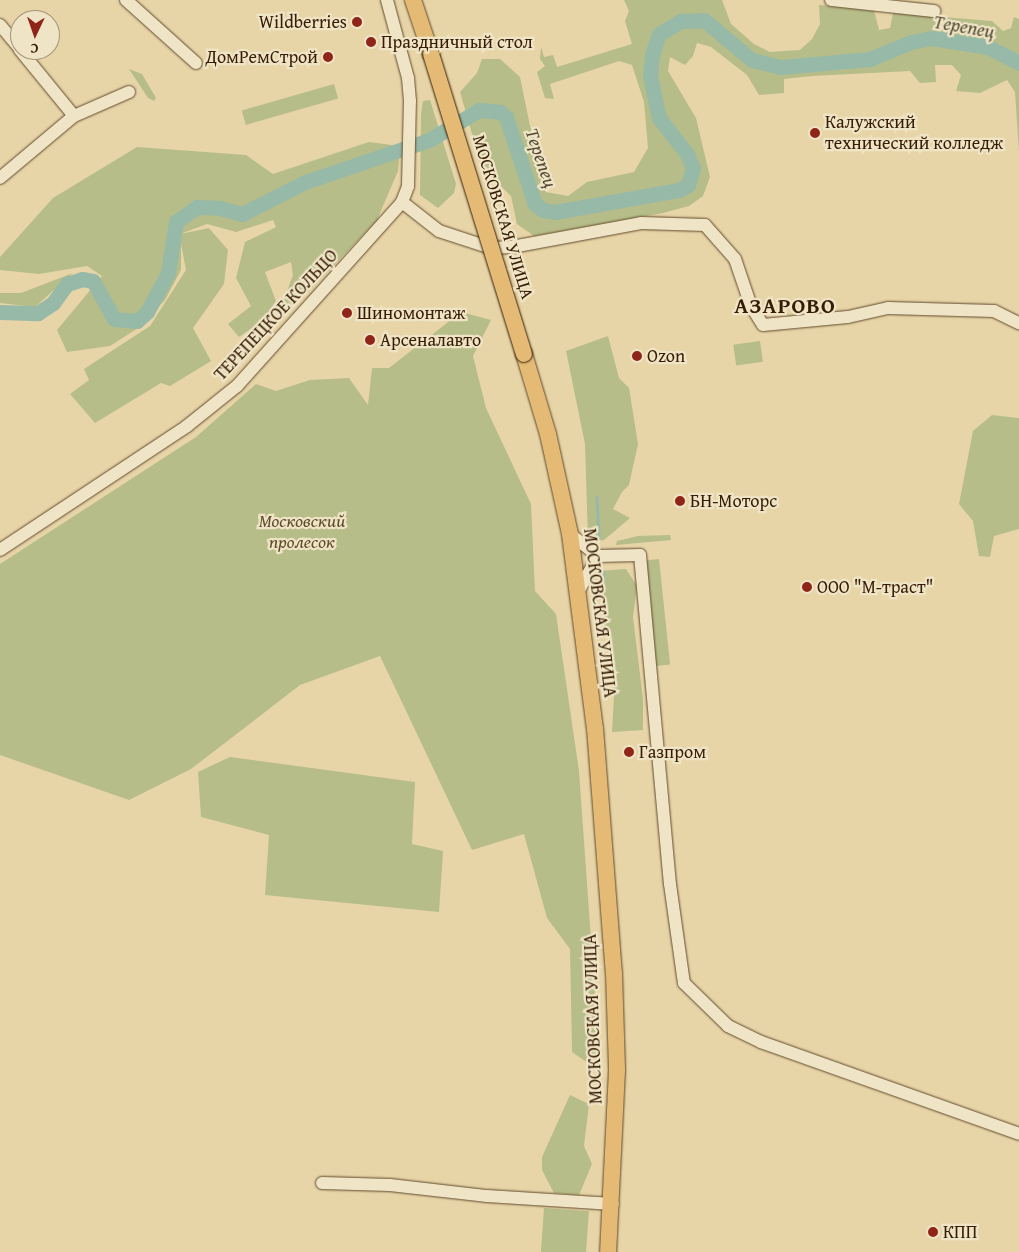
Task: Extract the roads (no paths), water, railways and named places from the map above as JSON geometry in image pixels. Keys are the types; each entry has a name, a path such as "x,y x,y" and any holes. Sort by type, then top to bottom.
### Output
{"main road":[{"name":"МОСКОВСКАЯ УЛИЦА","path":"414,0 548,434 570,534 595,728 614,973 617,1070 613,1204 608,1252"}],"street":[{"path":"126,0 196,63"},
{"name":"ТЕРЕПЕЦКОЕ КОЛЬЦО","path":"0,550 187,426 237,386 402,202 408,186 410,120 408,78 387,0"},
{"path":"831,0 934,11"},
{"path":"0,25 10,38"},
{"path":"28,60 74,116"},
{"path":"0,178 74,116 129,92"},
{"path":"402,202 439,231 491,248 512,247 641,223 705,225 735,259 751,306 763,324 848,317 888,308 994,311 1019,323"},
{"path":"570,534 598,556 640,555 670,884 684,983 728,1026 761,1042 1019,1134"},
{"path":"578,592 598,556"},
{"path":"322,1183 390,1185 487,1196 613,1204"}],"waterway":[{"name":"Терепец","path":"0,312 38,313 53,303 67,284 82,279 93,281 114,319 137,321 147,312 168,273 176,222 197,207 220,208 242,214 305,182 429,140 479,110 500,112 506,117 535,204 543,210 555,212 679,190 688,185 693,168 687,154 659,118 650,75 652,55 659,34 681,21 704,20 752,60 781,67 870,59 911,42 932,38 988,47 1019,63"},
{"path":"597,497 599,538"},
{"path":"599,583 603,579 603,572"}],"place":[{"name":"Wildberries","path":"357,22"},
{"name":"Праздничный стол","path":"371,42"},
{"name":"ДомРемСтрой","path":"328,57"},
{"name":"Калужский технический колледж","path":"815,133"},
{"name":"Шиномонтаж","path":"347,313"},
{"name":"Арсеналавто","path":"370,340"},
{"name":"Ozon","path":"637,356"},
{"name":"БН-Моторс","path":"680,501"},
{"name":"ООО \"М-траст\"","path":"807,587"},
{"name":"Газпром","path":"629,752"},
{"name":"КПП","path":"933,1232"}],"district":[{"name":"АЗАРОВО","path":"785,306"}],"park label":[{"name":"Московский пролесок","path":"302,532"}]}
